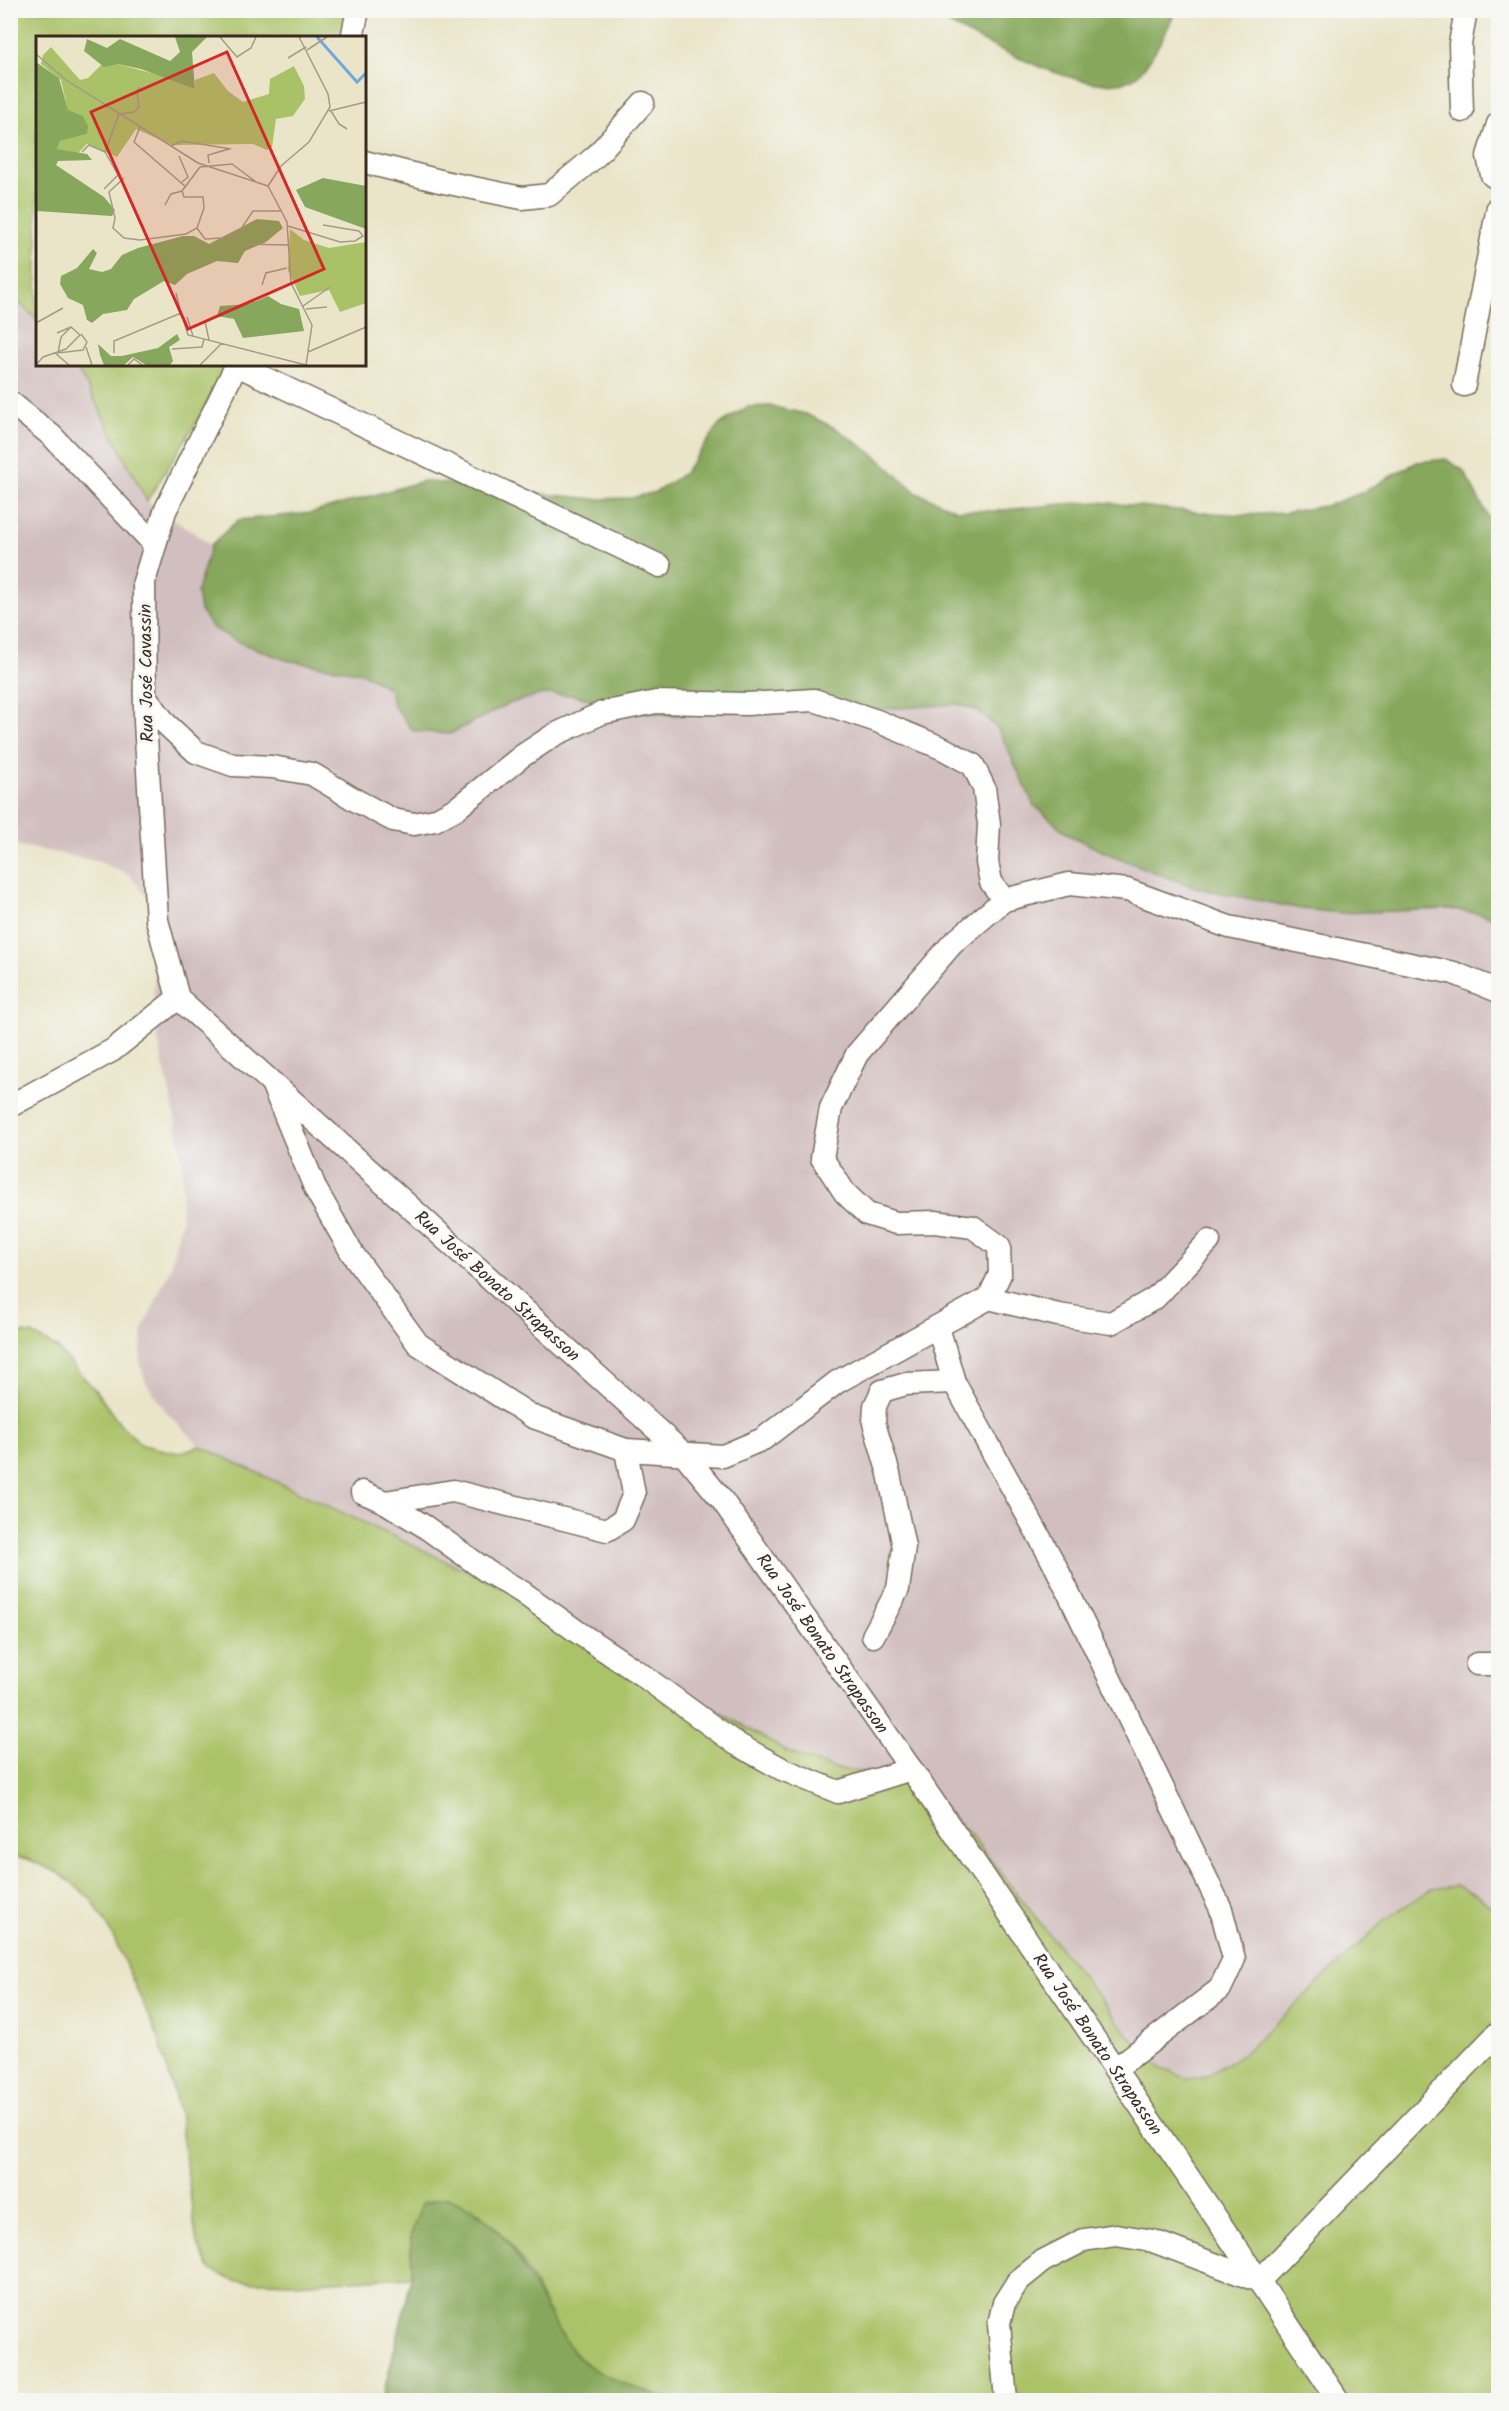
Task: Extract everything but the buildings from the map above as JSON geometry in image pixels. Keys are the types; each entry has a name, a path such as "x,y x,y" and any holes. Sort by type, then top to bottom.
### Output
{"street":[{"path":"352,36 358,10"},
{"path":"1462,111 1460,44 1466,10"},
{"path":"366,162 522,198 549,195 596,156 643,103"},
{"path":"1498,124 1488,156 1492,175 1498,179"},
{"path":"1464,385 1498,207"},
{"name":"Rua José Cavassin","path":"178,998 157,920 145,696 144,582 165,512 237,366"},
{"path":"239,366 660,566"},
{"path":"10,402 52,435 155,545"},
{"path":"145,696 166,724 196,752 233,765 272,766 312,774 393,820 414,824 435,819 457,808 554,735 602,713 656,702 747,704 814,700 877,720 944,749 973,765 984,788 989,833 987,862 991,882 1004,900"},
{"path":"272,1083 316,1190 352,1253 418,1344 533,1417 627,1450 723,1456 763,1439 837,1382 989,1298 1000,1274 999,1246 973,1227 935,1222 896,1223 867,1214 845,1193 822,1158 831,1108 857,1054 952,944 1004,900 1069,884 1127,890 1229,927 1454,973 1498,992"},
{"path":"10,1106 113,1050 178,998"},
{"name":"Rua José Bonato Strapasson","path":"178,998 684,1454 723,1500 912,1770 1338,2400"},
{"path":"989,1298 1058,1315 1111,1323 1155,1298 1209,1241"},
{"path":"938,1328 954,1382 1056,1567 1221,1909 1234,1959 1220,1989 1115,2069"},
{"path":"873,1636 898,1589 904,1547 889,1474 874,1423 875,1406 882,1391 906,1384 954,1382"},
{"path":"385,1502 453,1491 607,1530 623,1520 634,1494 627,1450"},
{"path":"362,1492 385,1502 424,1526 488,1572 522,1592 579,1634 642,1675 735,1743 782,1769 838,1792 912,1770"},
{"path":"1006,2400 999,2324 1004,2303 1018,2281 1043,2261 1084,2240 1116,2235 1153,2241 1259,2280 1498,2033"}],"shaded area":[{"path":"10,295 36,319 36,366 75,366 147,501 211,545 197,592 286,660 363,673 390,689 393,705 450,734 508,704 543,694 572,695 638,711 883,709 958,704 978,711 999,729 1034,805 1069,835 1104,852 1174,880 1341,913 1449,909 1498,919 1498,1912 1477,1895 1385,1920 1245,2052 1207,2077 1188,2079 1162,2069 1137,2045 897,1777 831,1768 788,1752 508,1590 200,1446 167,1413 146,1383 140,1364 143,1329 171,1266 182,1218 182,1158 174,1110 159,1047 154,1010 154,933 149,899 129,874 97,861 11,844"}],"green space":[{"path":"11,11 350,11 347,36 36,36 36,319 11,295"},
{"path":"923,11 1176,11 1157,48 1138,74 1132,79 1112,84 1086,81 1027,62"},
{"path":"75,366 231,366 147,501"},
{"path":"770,406 806,414 837,429 876,456 917,493 957,510 994,511 1100,502 1245,515 1284,513 1329,505 1361,493 1417,462 1446,459 1463,470 1498,531 1498,919 1449,909 1341,913 1302,909 1206,890 1174,880 1104,852 1069,835 1034,805 998,729 978,711 958,704 883,709 756,709 674,715 638,711 572,695 543,694 508,704 450,734 413,731 393,705 390,689 363,673 286,660 238,642 213,628 200,611 197,592 211,545 238,520 311,513 423,481 593,499 631,498 656,492 684,473 720,424 747,407"},
{"path":"11,1332 32,1334 57,1348 96,1391 119,1423 142,1445 178,1453 200,1446 508,1590 788,1752 831,1768 897,1777 926,1790 972,1837 1137,2045 1162,2069 1188,2079 1207,2076 1245,2052 1385,1920 1431,1889 1457,1886 1477,1895 1498,1912 1498,2400 668,2400 618,2381 593,2369 583,2361 557,2328 516,2252 501,2233 471,2206 411,2235 412,2277 292,2283 235,2281 211,2270 197,2244 179,2112 159,2039 110,1930 91,1899 59,1873 28,1859 11,1856"},
{"path":"448,2197 471,2209 504,2237 568,2344 583,2362 606,2376 668,2400 382,2400 412,2277 411,2235 422,2203"}]}
